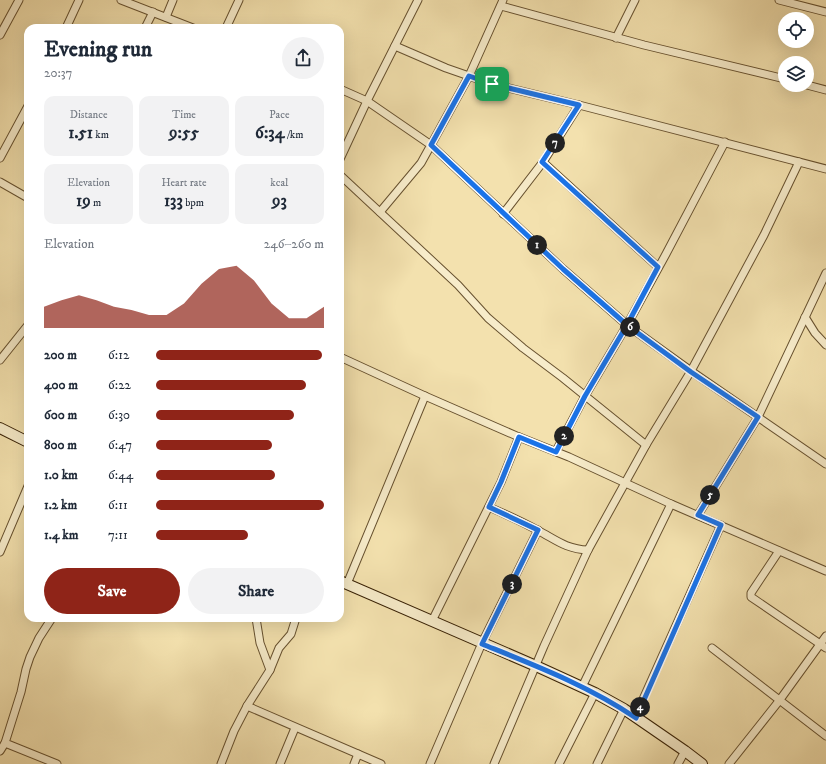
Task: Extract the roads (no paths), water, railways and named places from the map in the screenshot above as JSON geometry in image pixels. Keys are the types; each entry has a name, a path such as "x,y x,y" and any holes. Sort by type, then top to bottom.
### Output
{"street":[{"path":"0,35 19,0"},
{"path":"68,24 79,0"},
{"path":"121,0 183,24"},
{"path":"166,17 173,0"},
{"path":"228,24 239,0"},
{"path":"344,150 418,0"},
{"path":"616,38 636,0"},
{"path":"779,0 799,2 826,12"},
{"path":"380,212 421,163 469,76 502,3 616,38 778,77"},
{"path":"147,24 153,12"},
{"path":"395,46 446,68 498,86 579,105 826,169"},
{"path":"814,87 826,90"},
{"path":"344,91 367,101 431,145 503,214 627,325 691,372 826,464"},
{"path":"503,214 542,162 579,105"},
{"path":"0,158 24,113"},
{"path":"556,452 585,396 627,325 725,142"},
{"path":"542,162 658,267"},
{"path":"494,764 544,646 588,550 646,445 691,372 764,236 799,162"},
{"path":"344,179 458,285 488,318 523,348 646,445"},
{"path":"0,182 24,196"},
{"path":"698,515 758,417 826,273"},
{"path":"805,317 815,333 826,345"},
{"path":"0,360 24,330"},
{"path":"344,359 425,396 625,482 671,504 826,572"},
{"path":"344,578 425,396"},
{"path":"0,428 24,440"},
{"path":"432,621 501,482 519,437"},
{"path":"0,552 24,495"},
{"path":"582,687 671,504"},
{"path":"489,507 538,530 559,543 588,550"},
{"path":"636,718 721,525"},
{"path":"430,764 482,644 538,530"},
{"path":"779,551 751,593 751,597 823,646"},
{"path":"344,583 582,687 624,710 702,764"},
{"path":"0,751 21,692 30,657 38,638 49,622"},
{"path":"257,622 260,643 270,670"},
{"path":"221,764 234,731 247,706 270,670 280,648 291,634 295,622"},
{"path":"729,764 823,646 826,636"},
{"path":"712,648 826,736"},
{"path":"559,764 595,694"},
{"path":"247,706 381,764"},
{"path":"597,764 624,710"},
{"path":"280,764 296,728"},
{"path":"4,743 57,764"},
{"path":"678,764 685,751"},
{"path":"354,764 358,754"}]}
